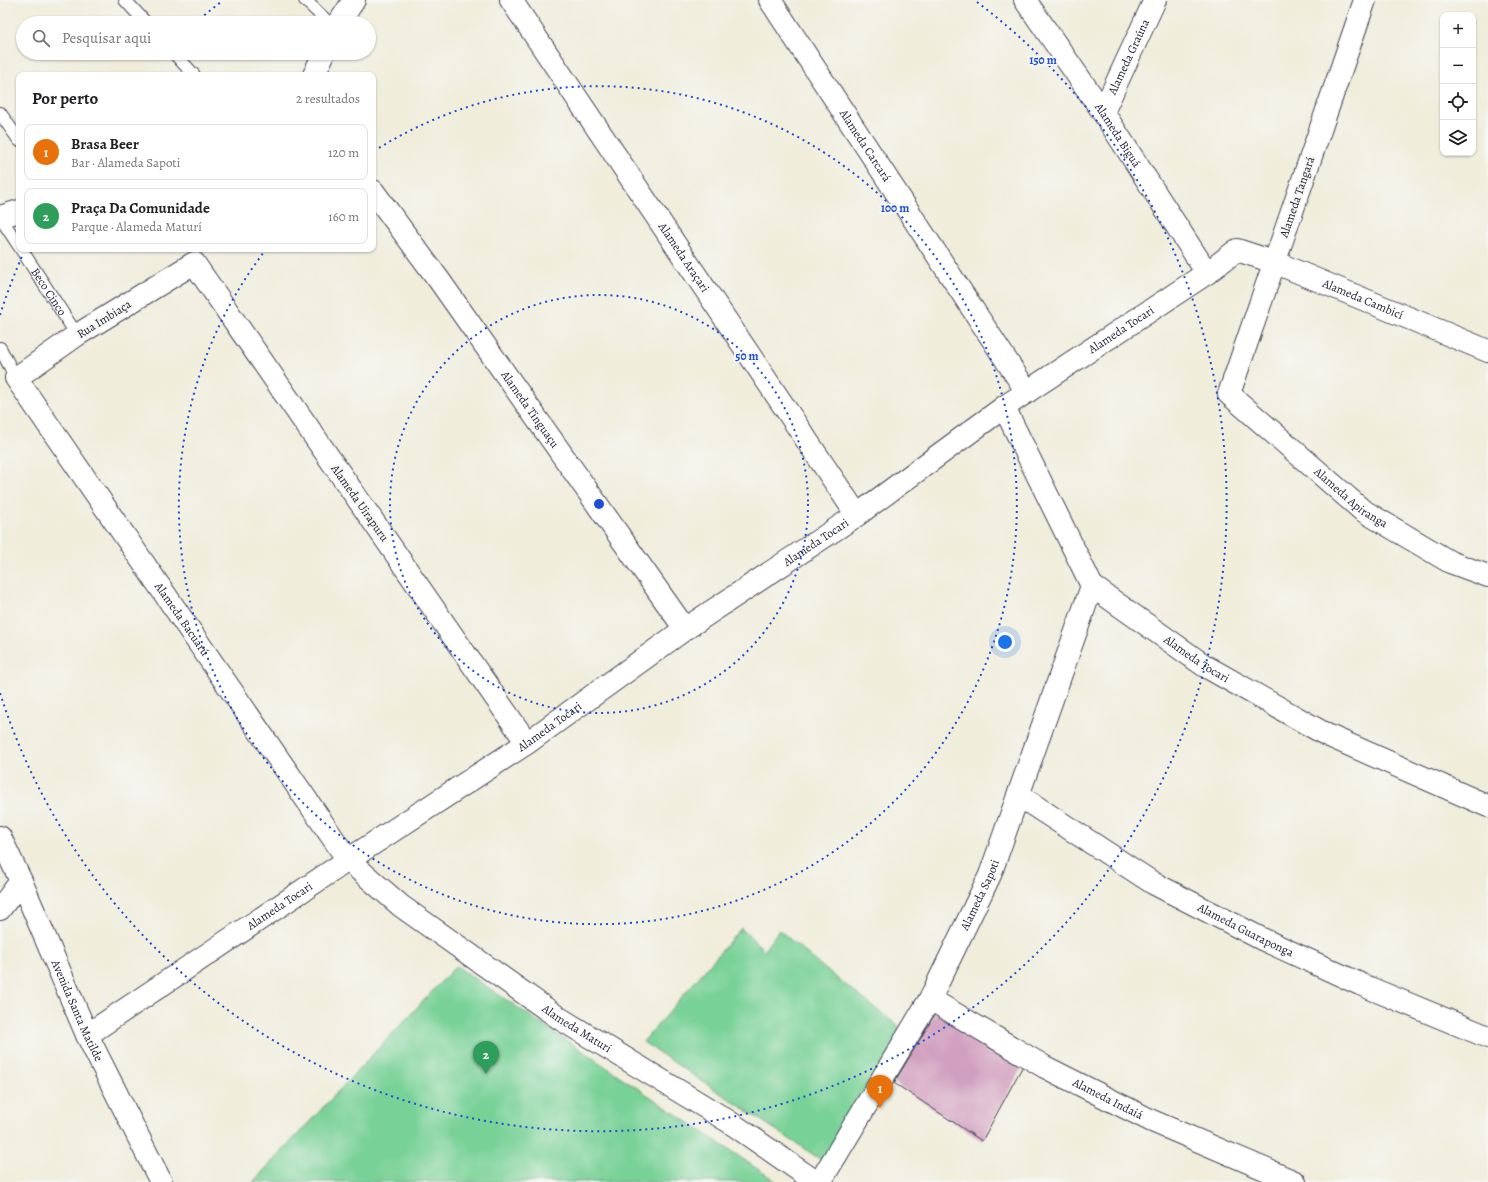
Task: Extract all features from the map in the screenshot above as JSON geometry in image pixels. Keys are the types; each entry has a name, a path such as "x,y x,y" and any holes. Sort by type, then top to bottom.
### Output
{"street":[{"path":"344,16 354,0"},
{"name":"Alameda Araçari","path":"511,0 858,515"},
{"name":"Alameda Carcará","path":"770,0 1027,392"},
{"name":"Alameda Biguá","path":"1025,0 1103,112 1207,273"},
{"name":"Alameda Graúna","path":"1103,112 1155,0"},
{"name":"Alameda Tangará","path":"1229,394 1365,0"},
{"path":"315,72 321,60"},
{"name":"Alameda Tinguaçu","path":"376,195 439,280 685,629"},
{"path":"0,217 16,212"},
{"name":"Alameda Tocari","path":"87,1035 348,860 527,743 685,629 858,515 1004,407 1207,273 1237,250"},
{"name":"Alameda Cambicí","path":"1237,250 1274,262 1488,351"},
{"name":"Rua Imbiaça","path":"16,378 77,335 194,263"},
{"name":"Alameda Uirapuru","path":"194,263 527,743"},
{"name":"Alameda Bacuarú","path":"16,378 348,860"},
{"name":"Alameda Apiranga","path":"1229,394 1362,510 1450,562 1488,576"},
{"name":"Alameda Tocari","path":"1004,407 1092,586 1205,666 1327,735 1488,806"},
{"name":"Alameda Sapoti","path":"820,1182 930,999 990,875 1092,586"},
{"name":"Alameda Guaraponga","path":"1018,796 1153,883 1262,939 1360,984 1488,1037"},
{"name":"Avenida Santa Matilde","path":"0,837 21,881 87,1035 161,1182"},
{"name":"Alameda Maturí","path":"348,860 401,906 559,1018 728,1121 816,1182"},
{"path":"0,909 21,881"},
{"name":"Alameda Indaiá","path":"930,999 1045,1067 1145,1118 1296,1182"}],"lane":[{"path":"125,0 140,16"},
{"path":"306,0 322,16"},
{"path":"180,60 191,72"},
{"path":"0,113 16,136"},
{"path":"0,217 16,241"},
{"name":"Beco Cinco","path":"23,252 77,335"},
{"path":"0,348 16,378"}],"green space":[{"path":"741,928 764,950 779,930 825,969 903,1030 826,1163 643,1042"},
{"path":"456,966 777,1182 253,1182"}],"building":[{"path":"938,1009 1026,1060 982,1141 894,1083"}],"place":[{"name":"Praça Da Comunidade","path":"486,1074"},
{"name":"Brasa Beer","path":"880,1108"}]}
